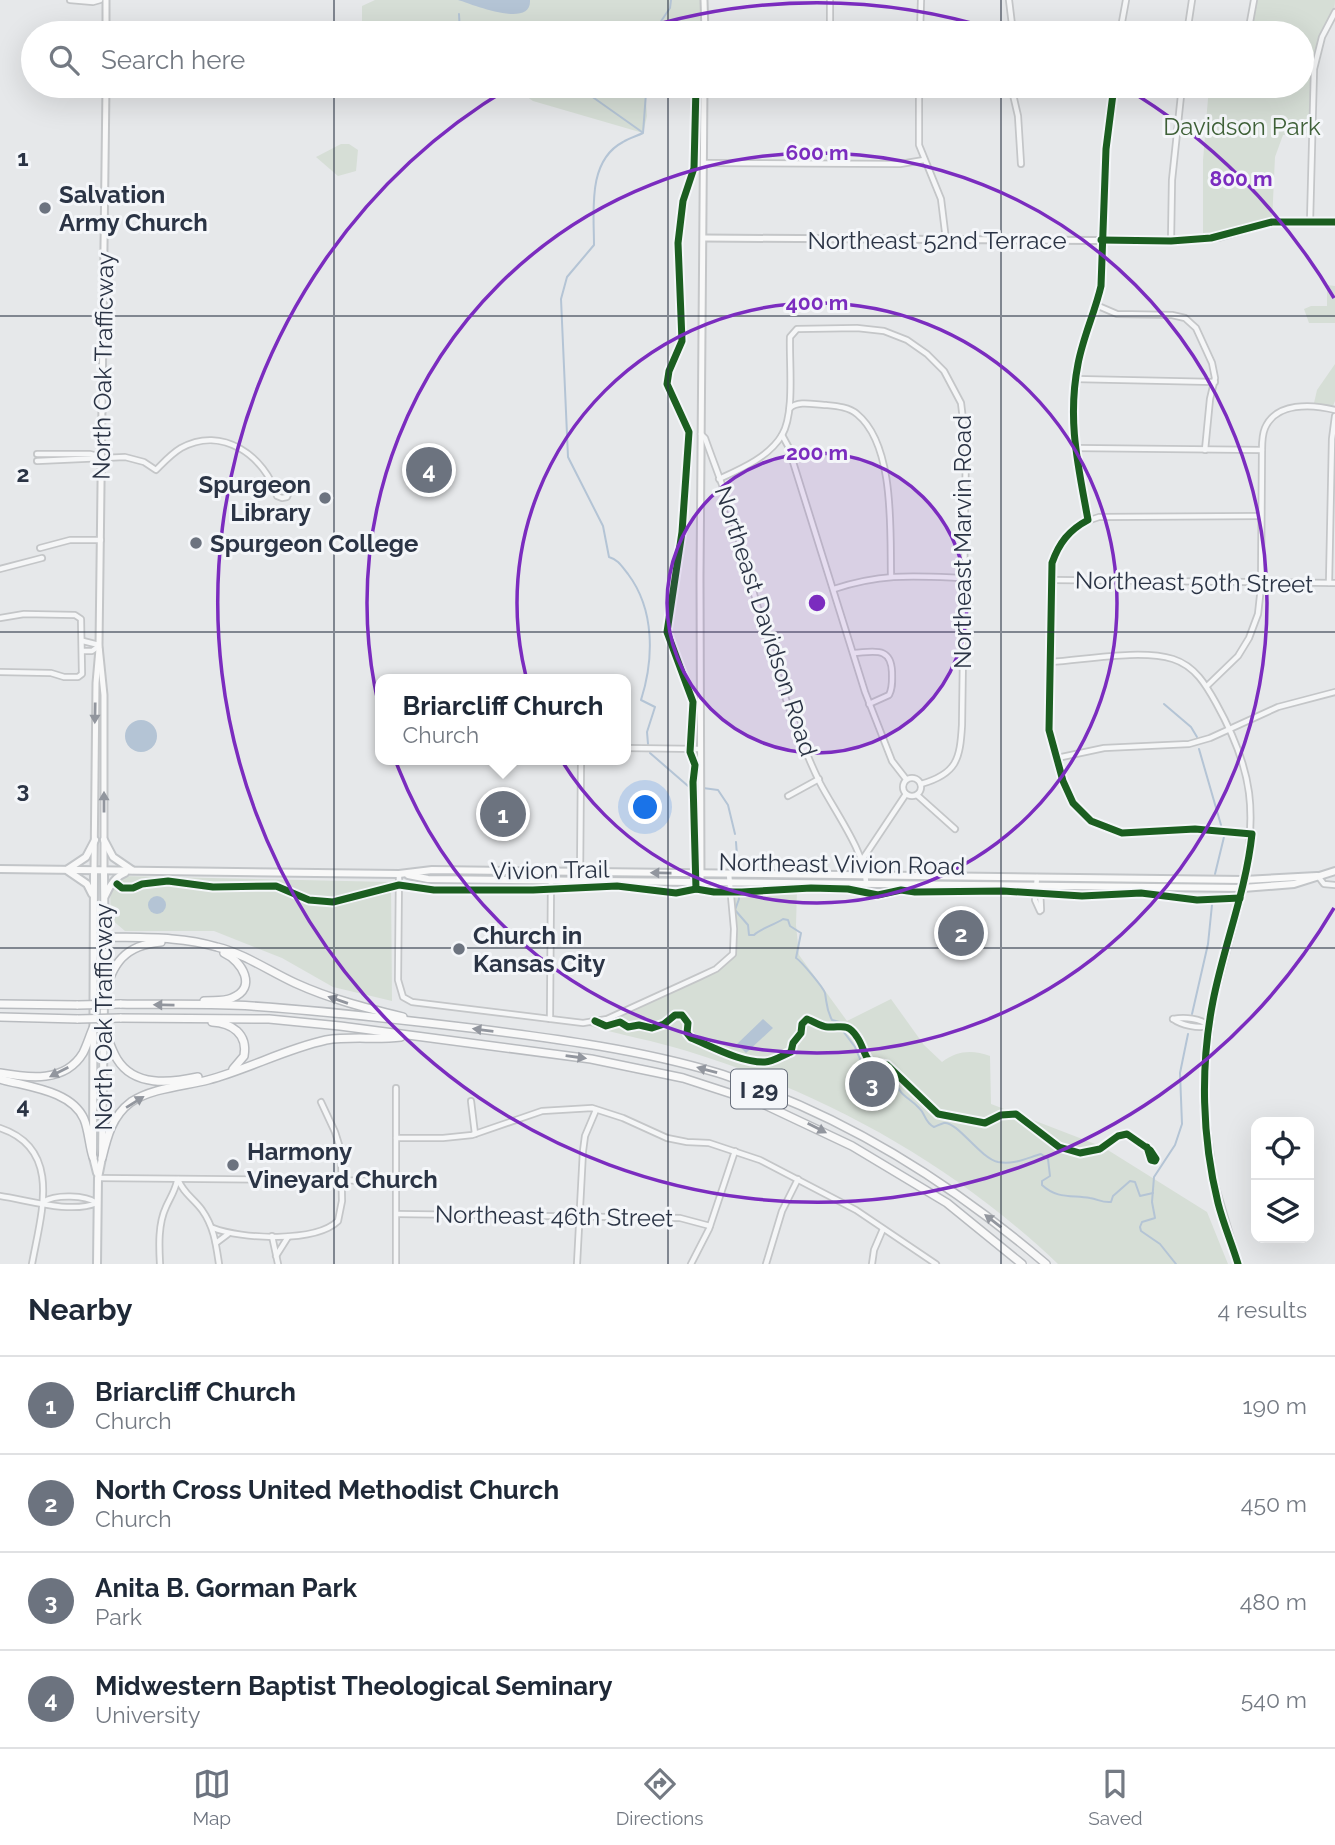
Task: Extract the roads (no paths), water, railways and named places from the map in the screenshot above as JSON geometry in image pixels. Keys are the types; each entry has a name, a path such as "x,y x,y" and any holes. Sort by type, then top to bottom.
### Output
{"highway":[{"path":"104,937 169,938 218,947 333,998 428,1023"},
{"path":"104,997 109,975 121,958 133,948 148,943 177,943 225,953 242,966 246,976 243,987 236,996 227,1000 190,1005"},
{"name":"I 29","path":"0,1004 250,1006 528,1035 647,1054 720,1073 805,1107 850,1129 912,1165 986,1216 1046,1264"},
{"path":"104,1028 120,1063 133,1074 148,1080 180,1081 209,1075 234,1069 243,1059 244,1043 240,1034 231,1026 177,1017"},
{"name":"I 29","path":"2,1018 269,1019 592,1059 683,1078 763,1104 852,1146 947,1203 1022,1264"},
{"path":"0,1073 47,1077 58,1074 82,1054 94,1026"},
{"path":"98,1158 116,1118 131,1102 145,1095 223,1076 266,1058 326,1041 411,1036"},
{"path":"0,1079 52,1093 71,1103 85,1122 98,1158"},
{"path":"998,1245 1014,1264"}],"main road":[{"path":"94,899 87,884 66,870 86,857 95,841"},
{"path":"104,841 113,857 134,871"},
{"name":"Northeast Vivion Road","path":"0,869 399,874 432,870 701,882 1243,888 1294,884 1335,871"},
{"path":"94,870 100,889 100,964 105,976"},
{"name":"North Oak Trafficway","path":"94,870 94,1026 98,1158"},
{"name":"North Oak Trafficway","path":"97,1264 97,1178 105,976 104,870"},
{"path":"104,899 121,874 134,871"},
{"name":"Northeast Vivion Road","path":"399,874 428,879 551,880 580,876 701,873 1244,880 1317,876"},
{"path":"987,885 996,877"}],"street":[{"path":"70,0 100,0"},
{"path":"106,0 106,21"},
{"path":"704,0 705,21"},
{"path":"830,0 830,21"},
{"path":"920,21 921,0"},
{"path":"1009,0 1012,21"},
{"path":"1123,21 1126,0"},
{"path":"1189,21 1192,0"},
{"path":"1250,21 1254,0"},
{"path":"1314,69 1322,37 1335,12"},
{"name":"North Oak Trafficway","path":"104,870 104,695 99,646 106,98"},
{"path":"701,882 699,749 704,98"},
{"path":"919,98 919,145 942,199 946,240"},
{"path":"1014,98 1018,116 1021,164"},
{"path":"1088,520 1072,416 1075,379 1083,342 1101,286 1106,149 1112,98"},
{"path":"1171,241 1172,180 1181,98"},
{"path":"1310,222 1313,98"},
{"path":"704,163 900,164 924,160"},
{"name":"Northeast 52nd Terrace","path":"704,238 1171,241 1224,236 1272,222 1335,222"},
{"path":"1096,305 1117,314 1172,315 1185,318 1196,328 1212,363 1215,382 1210,399 1205,450"},
{"name":"Northeast Marvin Road","path":"788,412 790,337 797,329 811,327 884,331 907,340 927,354 944,371 961,403 966,435 962,725 959,757 945,774 921,784"},
{"path":"1075,379 1215,382"},
{"path":"719,479 760,457 782,435 792,406 839,406 856,412 872,432 883,463 890,503 891,575"},
{"path":"1207,686 1231,665 1249,638 1258,614 1261,582 1263,432 1267,424 1282,410 1301,407 1335,410"},
{"path":"1332,583 1332,439 1335,416"},
{"name":"Northeast Davidson Road","path":"701,434 705,438 729,505 779,676 819,779 862,860 866,884"},
{"path":"782,435 788,446 869,704 892,761 906,779"},
{"path":"37,461 135,459 156,470 183,447 195,443 221,442 239,447 254,456 275,485"},
{"path":"1075,448 1262,450"},
{"path":"37,454 90,454 102,458"},
{"path":"1252,834 1195,829 1140,834 1114,831 1097,824 1073,803 1063,781 1049,730 1052,563 1056,550 1069,533 1088,520 1109,515 1261,516"},
{"path":"40,548 70,540 101,540"},
{"path":"0,569 42,558"},
{"path":"834,589 891,575 964,578"},
{"name":"Northeast 50th Street","path":"1053,580 1332,583"},
{"path":"0,618 24,614 75,615 82,619 83,642 82,674 78,677 51,673 0,672"},
{"path":"83,642 99,646"},
{"path":"83,650 92,651 99,646"},
{"name":"North Oak Trafficway","path":"94,870 96,661 99,646"},
{"path":"854,653 881,652 888,656 891,662 892,683 889,695 869,704"},
{"path":"1051,662 1153,655 1190,667 1207,686 1241,752 1248,784 1252,834 1243,888 1218,979 1209,1026 1205,1105 1210,1158 1219,1207 1238,1264"},
{"path":"1056,758 1126,746 1189,744 1278,707 1335,692"},
{"path":"631,748 699,749"},
{"path":"580,876 581,765"},
{"path":"906,779 915,778 921,784 917,795 913,797 906,794"},
{"path":"788,796 819,779"},
{"path":"862,860 906,794 906,779"},
{"path":"917,795 955,829"},
{"path":"399,874 398,980 402,996 412,1002 583,1023 607,1018 716,969 733,954 734,929 729,874"},
{"path":"1317,876 1324,884 1335,885"},
{"path":"1037,877 1037,886"},
{"path":"550,1019 551,880"},
{"path":"1173,1019 1205,1021 1209,1026 1179,1024 1173,1019"},
{"path":"396,1088 396,1264"},
{"path":"471,1101 475,1134"},
{"path":"213,1228 228,1234 289,1236 321,1231 338,1221 342,1209 342,1160 338,1141 321,1102"},
{"path":"397,1138 443,1138 475,1134 542,1111 596,1109 624,1118 667,1138 709,1143 735,1151 798,1179 856,1210 936,1264"},
{"path":"577,1264 585,1136 596,1109"},
{"path":"0,1128 15,1133 32,1147 40,1161 44,1187 43,1203 32,1264"},
{"path":"691,1264 710,1226 735,1151"},
{"path":"97,1178 397,1181"},
{"path":"178,1179 183,1191 203,1211 213,1228 219,1264"},
{"path":"160,1264 161,1224 178,1179"},
{"path":"766,1264 782,1211 798,1179"},
{"path":"174,1191 183,1191"},
{"path":"0,1196 43,1203 51,1198 89,1198 97,1203"},
{"name":"Northeast 46th Street","path":"397,1214 680,1218 710,1226"},
{"path":"872,1264 874,1250 883,1228"},
{"path":"216,1243 228,1234"},
{"path":"272,1236 278,1264"},
{"path":"276,1257 289,1236"}],"water":[{"path":"458,0 530,0 528,9 511,14"},
{"path":"141,720 152,725 157,736 152,747 141,752 130,747 125,736 130,725"},
{"path":"153,896 161,896 166,905 164,912 153,914 148,909 148,901"},
{"path":"763,1019 773,1028 746,1053 737,1044"}],"waterway":[{"path":"661,21 670,8 671,0"},
{"path":"459,14 459,21"},
{"path":"594,98 642,132"},
{"path":"646,98 643,133 611,150 603,161 595,188 594,245 567,277 561,299 568,457 603,526 609,557 618,562 628,574 643,603 650,635 650,652 641,700 655,707 647,732 648,744"},
{"path":"1164,704 1191,727 1197,737"},
{"path":"1199,749 1221,825"},
{"path":"650,753 688,786 718,790 728,805 735,834"},
{"path":"1215,874 1224,837"},
{"path":"736,842 738,870"},
{"path":"738,887 739,899 735,910 748,925 749,935 754,935 783,919 788,920 790,926 801,933 796,958 812,974 825,993 832,1020 843,1023 843,1031 861,1061 870,1069 896,1081 902,1093 921,1110 931,1125 934,1127 949,1124 984,1154 998,1162 1015,1162 1041,1154 1048,1159 1050,1176 1042,1181 1042,1185 1059,1194 1111,1202 1113,1196 1130,1181 1135,1182 1140,1196 1153,1193"},
{"path":"1192,1014 1208,944 1213,895"},
{"path":"1176,1264 1160,1244 1141,1231 1140,1227 1142,1222 1155,1218 1152,1202 1154,1177 1175,1145 1182,1124 1180,1073 1188,1034"}],"place":[{"name":"Salvation Army Church","path":"45,208"},
{"name":"Midwestern Baptist Theological Seminary","path":"429,470"},
{"name":"Spurgeon Library","path":"325,498"},
{"name":"Spurgeon College","path":"196,543"},
{"name":"Briarcliff Church","path":"503,814"},
{"name":"North Cross United Methodist Church","path":"961,933"},
{"name":"Church in Kansas City","path":"459,949"},
{"name":"Anita B. Gorman Park","path":"872,1084"},
{"name":"Harmony Vineyard Church","path":"233,1165"}],"park label":[{"name":"Davidson Park","path":"1242,126"}]}
